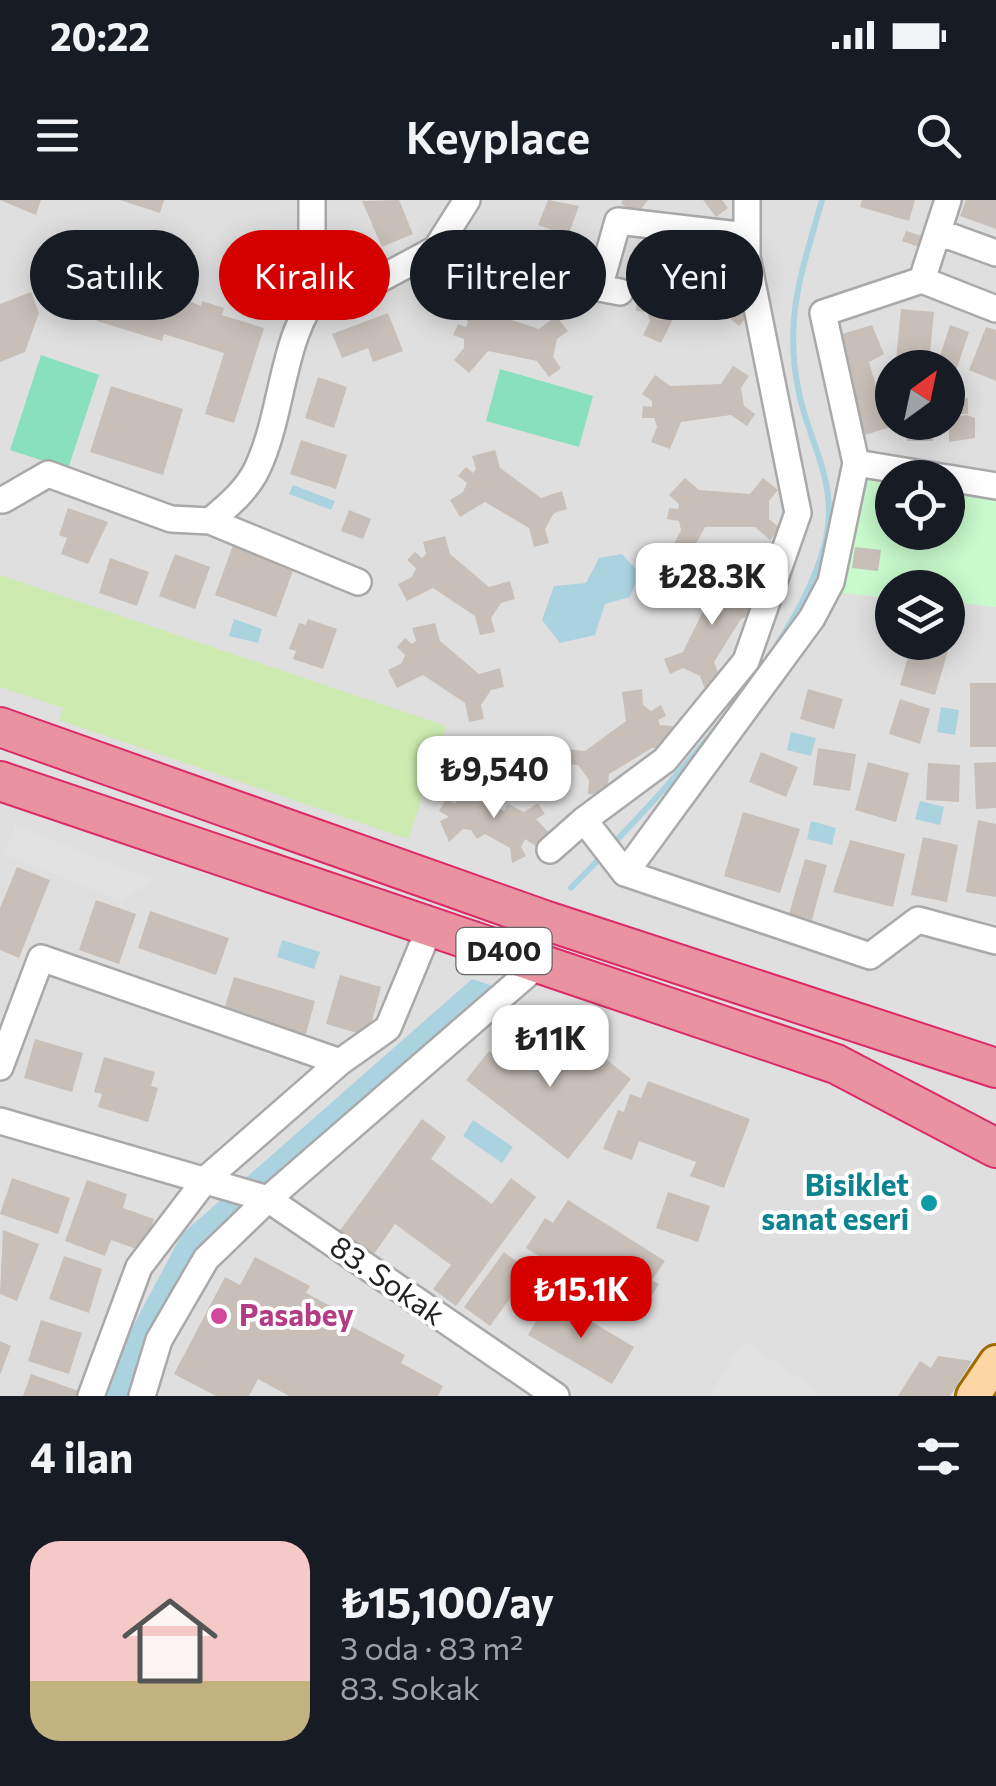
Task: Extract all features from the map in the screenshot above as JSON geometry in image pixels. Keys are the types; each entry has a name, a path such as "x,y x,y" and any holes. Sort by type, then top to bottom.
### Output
{"highway":[{"name":"D400","path":"0,726 544,920 996,1068"},
{"name":"D400","path":"0,781 836,1064 996,1148"}],"main road":[{"path":"972,1396 996,1362"}],"street":[{"path":"312,200 312,230"},
{"path":"390,274 436,249 466,200"},
{"path":"747,230 748,200"},
{"path":"922,280 948,200"},
{"path":"620,292 599,288 618,221 695,230"},
{"path":"938,232 996,253"},
{"path":"621,868 812,618 831,582 856,462 824,313 922,280 996,309"},
{"path":"210,522 236,500 257,470 301,320"},
{"path":"550,850 592,830 666,760 746,660 798,512 760,320"},
{"path":"856,462 875,465"},
{"path":"1,502 48,474 171,518 210,522 358,582"},
{"path":"965,481 996,486"},
{"path":"592,830 621,868 870,956 918,920 996,941"},
{"path":"91,1396 139,1267 206,1179 340,1062 388,1028 430,927"},
{"path":"0,1068 41,958 340,1062"},
{"path":"142,1396 159,1340 206,1259 266,1198 540,963"},
{"name":"83. Sokak","path":"0,1121 266,1198 541,1392"}],"shaded area":[{"path":"0,200 996,200 996,1396 0,1396"},
{"path":"15,825 154,880 121,901 4,854"},
{"path":"743,1341 819,1392 816,1396 709,1396"}],"green space":[{"path":"41,355 99,375 68,469 10,450"},
{"path":"500,369 593,396 579,447 486,421"},
{"path":"867,475 875,477 875,550 965,550 965,493 996,499 996,607 965,604 965,570 875,570 875,596 841,593"},
{"path":"0,575 446,726 408,839 59,720 63,708 0,687"}],"water":[{"path":"293,485 335,501 331,510 289,494"},
{"path":"622,554 639,573 630,597 605,604 595,635 560,643 542,620 554,586 586,583 599,558"},
{"path":"234,619 262,629 258,643 229,636"},
{"path":"941,707 959,710 955,735 937,732"},
{"path":"791,732 816,738 811,756 787,750"},
{"path":"920,801 944,807 940,825 915,819"},
{"path":"811,821 836,828 832,845 807,839"},
{"path":"282,940 320,952 314,969 277,957"},
{"path":"472,979 499,988 200,1245 152,1332 130,1396 107,1396 132,1328 182,1234"},
{"path":"473,1120 513,1147 502,1163 463,1136"}],"building":[{"path":"0,200 41,200 36,215"},
{"path":"120,200 164,200 160,213"},
{"path":"399,200 410,235 390,244 390,230 375,230 362,201"},
{"path":"548,200 579,206 570,230 538,225"},
{"path":"648,200 636,215 621,203"},
{"path":"703,200 722,200 728,208 716,217"},
{"path":"862,200 915,200 909,221 860,207"},
{"path":"966,200 996,200 996,229 960,216"},
{"path":"906,231 922,236 919,247 902,241"},
{"path":"30,292 30,320 36,320 25,352 0,362 0,304"},
{"path":"202,301 219,306 219,320 238,320 264,328 234,423 205,414 224,353 164,334 162,341 97,321 199,320"},
{"path":"901,309 934,312 930,350 897,350"},
{"path":"390,318 403,351 373,362 368,348 342,358 332,334 369,320"},
{"path":"512,320 539,329 551,320 559,320 568,331 557,339 553,357 561,368 549,377 537,361 488,351 469,373 454,360 464,348 464,339 453,335 458,324 466,327 468,322"},
{"path":"672,320 661,343 643,335 650,321"},
{"path":"872,325 882,350 875,350 875,359 869,362 875,383 875,432 865,435 832,337"},
{"path":"950,325 969,332 963,350 942,350"},
{"path":"986,327 996,330 996,381 969,370"},
{"path":"733,366 749,376 741,388 744,406 755,414 747,426 731,415 681,422 670,449 651,442 657,427 654,418 642,418 643,406 652,407 652,401 642,394 655,375 670,386 721,384"},
{"path":"318,377 347,387 334,428 305,418"},
{"path":"111,386 183,409 163,475 90,452"},
{"path":"965,415 975,418 975,438 965,440"},
{"path":"301,440 347,455 336,489 290,474"},
{"path":"495,450 500,468 541,498 562,491 567,509 554,513 545,529 549,543 534,547 529,528 485,502 460,517 450,500 463,492 467,483 458,476 466,467 473,473 476,469 472,456"},
{"path":"685,478 699,490 750,494 763,478 778,490 769,501 769,519 780,528 770,540 755,527 705,527 691,553 674,544 681,530 679,521 667,519 669,508 678,509 679,504 669,495"},
{"path":"68,508 108,522 88,564 61,554 67,538 59,535"},
{"path":"349,510 371,519 363,539 341,531"},
{"path":"445,536 450,554 489,587 510,581 515,599 501,603 491,618 495,632 480,635 475,616 433,588 407,601 398,584 412,577 416,568 407,560 415,552 422,558 426,554 423,542"},
{"path":"233,545 294,568 276,617 215,595"},
{"path":"855,547 881,550 878,570 852,568"},
{"path":"175,554 210,567 195,609 159,596"},
{"path":"110,558 149,572 137,606 99,593"},
{"path":"705,572 713,585 723,587 730,578 739,585 733,592 738,595 750,591 758,612 741,619 714,662 722,682 705,689 700,676 683,668 670,674 664,659 683,652 705,607 688,583"},
{"path":"308,619 337,629 323,669 293,659 296,651 289,649 299,623 306,625"},
{"path":"435,623 440,641 479,674 500,668 504,687 491,690 481,705 484,719 469,722 465,703 423,675 397,688 388,670 402,663 405,655 397,647 405,638 412,644 416,641 412,628"},
{"path":"907,660 945,660 935,695 900,685"},
{"path":"970,683 996,683 996,747 970,747"},
{"path":"642,689 643,705 651,711 661,705 666,716 658,720 660,725 673,726 671,750 652,748 609,774 607,795 588,794 589,780 578,765 564,764 566,749 585,751 626,721 622,692"},
{"path":"808,689 843,699 834,729 800,719"},
{"path":"900,699 930,709 920,744 889,734"},
{"path":"818,748 856,754 850,791 813,785"},
{"path":"761,752 798,767 786,797 749,782"},
{"path":"868,762 909,773 896,822 855,810"},
{"path":"996,762 996,808 976,809 974,763"},
{"path":"928,763 960,765 959,802 926,800"},
{"path":"467,778 477,796 504,811 508,804 524,812 538,803 545,814 536,819 554,838 545,852 525,839 521,847 526,856 512,863 510,848 485,834 477,839 471,830 463,829 449,842 440,821 449,817 439,811 446,799 455,804 457,799 451,787"},
{"path":"743,812 800,829 780,893 724,876"},
{"path":"978,820 996,824 996,897 966,892"},
{"path":"923,837 958,845 947,902 911,895"},
{"path":"850,840 905,854 893,907 833,892"},
{"path":"805,859 827,865 812,920 789,914"},
{"path":"17,867 50,880 19,958 0,950 0,908"},
{"path":"96,900 136,914 119,964 79,950"},
{"path":"150,911 229,938 216,975 138,948"},
{"path":"340,975 381,987 368,1036 326,1024"},
{"path":"234,977 315,1001 304,1041 222,1016"},
{"path":"524,1031 542,1045 547,1039 573,1058 577,1053 594,1066 602,1056 631,1079 568,1159 466,1080 489,1051 501,1060"},
{"path":"35,1039 83,1053 72,1092 24,1078"},
{"path":"104,1057 155,1072 151,1086 158,1088 148,1122 98,1107 102,1094 94,1092"},
{"path":"648,1081 750,1119 724,1188 690,1176 696,1162 639,1141 632,1160 603,1149 618,1110 624,1112 630,1094 641,1098"},
{"path":"422,1119 446,1137 431,1159 492,1204 511,1178 536,1197 456,1306 433,1289 451,1265 395,1224 369,1261 336,1236"},
{"path":"12,1178 70,1198 58,1234 0,1214"},
{"path":"87,1180 127,1194 123,1208 154,1219 142,1251 111,1240 105,1256 65,1241"},
{"path":"668,1192 710,1206 698,1242 656,1228"},
{"path":"568,1200 665,1261 652,1280 659,1284 637,1318 526,1248 545,1218 553,1223"},
{"path":"3,1230 39,1244 17,1301 0,1294"},
{"path":"504,1252 530,1271 490,1326 464,1307"},
{"path":"64,1256 102,1269 89,1313 49,1299"},
{"path":"255,1257 310,1286 306,1293 336,1309 332,1316 405,1355 401,1363 443,1386 438,1396 289,1396 258,1379 249,1396 216,1396 174,1374 225,1277 240,1285"},
{"path":"550,1297 634,1347 612,1384 528,1335"},
{"path":"41,1320 82,1333 69,1374 28,1361"},
{"path":"0,1341 11,1346 0,1375"},
{"path":"938,1356 972,1361 950,1396 898,1396 920,1361 931,1368"},
{"path":"31,1374 84,1393 83,1396 23,1396"}],"waterway":[{"path":"613,844 676,776 747,689 805,596 823,552 828,496 799,393 793,341 797,295 822,200"},
{"path":"571,888 601,857"}],"place":[{"name":"Bisiklet sanat eseri","path":"929,1203"},
{"name":"Pasabey","path":"219,1316"}]}
